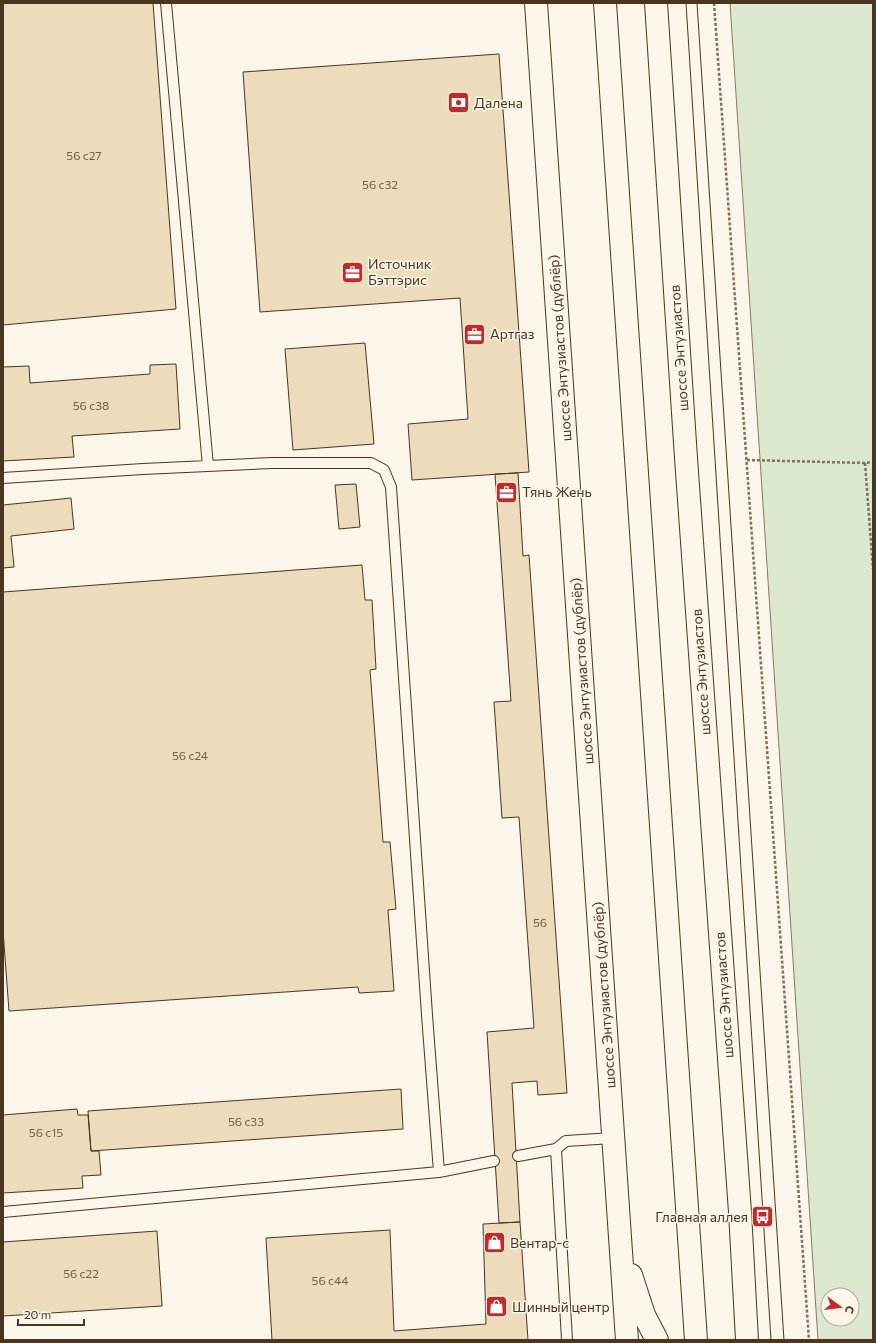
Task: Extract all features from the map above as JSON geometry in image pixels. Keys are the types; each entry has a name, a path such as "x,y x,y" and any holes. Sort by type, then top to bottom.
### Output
{"main road":[{"name":"шоссе Энтузиастов (дублёр)","path":"536,3 627,1340"},
{"path":"605,3 696,1340"},
{"name":"шоссе Энтузиастов","path":"656,3 687,474 740,1212 747,1340"},
{"path":"621,1244 644,1315 657,1340"}],"lane":[{"path":"166,3 208,466"},
{"path":"3,478 272,463 371,463 384,470 391,487 439,1172"},
{"path":"518,1156 556,1149 566,1142 614,1138"},
{"path":"556,1149 567,1340"},
{"path":"3,1212 439,1172 494,1161"}],"path":[{"path":"714,3 809,1340"},
{"path":"747,460 873,462"},
{"path":"864,463 873,569"}],"green space":[{"path":"730,3 873,3 873,1340 818,1340"}],"building":[{"path":"3,3 153,3 176,309 3,325"},
{"path":"499,54 529,472 412,480 408,424 468,419 460,298 260,312 243,72"},
{"path":"365,343 374,444 293,450 285,349"},
{"path":"176,364 180,429 72,436 74,457 3,461 3,367 29,366 30,383 150,374 150,365"},
{"path":"518,473 523,556 529,555 567,1093 538,1095 537,1081 512,1083 520,1222 499,1223 487,1032 534,1028 519,817 502,818 494,702 511,701 495,474"},
{"path":"356,484 360,527 339,529 335,485"},
{"path":"71,498 74,529 11,536 14,567 3,568 3,505"},
{"path":"362,565 365,600 372,600 376,669 370,670 383,842 390,842 396,909 388,910 394,991 359,993 358,987 9,1011 3,931 3,592"},
{"path":"401,1089 403,1129 91,1151 88,1111"},
{"path":"77,1109 78,1115 88,1115 91,1151 99,1151 101,1175 82,1176 83,1188 3,1193 3,1115"},
{"path":"520,1222 528,1340 272,1340 266,1238 390,1230 394,1331 486,1324 483,1224"},
{"path":"157,1231 162,1306 3,1316 3,1242"}],"tram line":[{"path":"686,3 771,1340"},
{"path":"697,3 784,1340"}],"place":[{"name":"Далена","path":"458,103"},
{"name":"Источник Бэттэрис","path":"352,272"},
{"name":"Артгаз","path":"474,334"},
{"name":"Тянь Жень","path":"506,492"},
{"name":"Главная аллея","path":"763,1217"},
{"name":"Вентар-с","path":"494,1243"},
{"name":"Шинный центр","path":"496,1307"}]}
